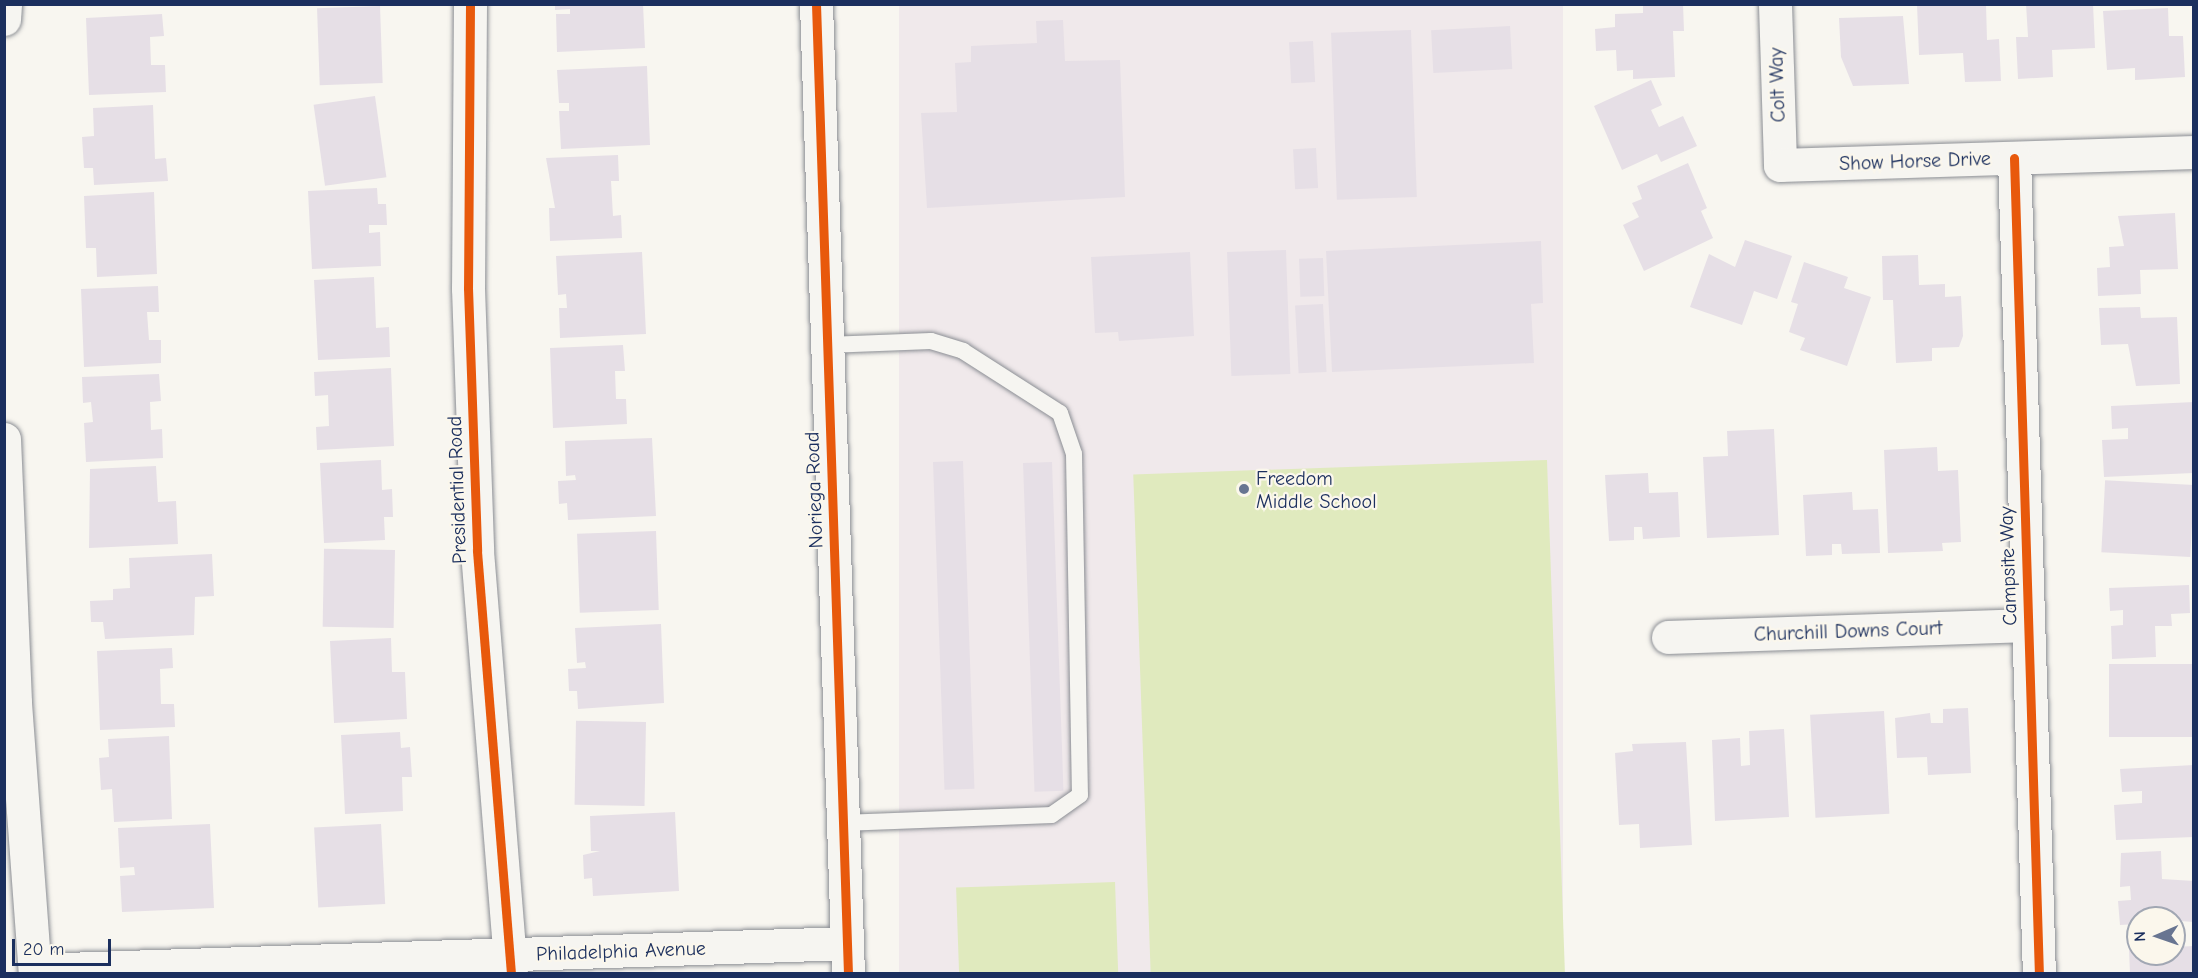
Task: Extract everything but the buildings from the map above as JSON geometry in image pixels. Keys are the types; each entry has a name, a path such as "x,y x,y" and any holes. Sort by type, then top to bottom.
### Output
{"street":[{"path":"4,19 5,4"},
{"name":"Presidential Road","path":"470,4 468,277 477,551 510,964"},
{"name":"Noriega Road","path":"816,4 847,958"},
{"name":"Colt Way","path":"1775,4 1780,165"},
{"name":"Show Horse Drive","path":"1780,165 2193,152"},
{"name":"Campsite Way","path":"2014,158 2039,974"},
{"path":"4,439 15,704 35,972"},
{"name":"Churchill Downs Court","path":"1668,637 2028,626"},
{"name":"Philadelphia Avenue","path":"35,972 847,958"}],"lane":[{"path":"827,345 931,341 963,351 1060,413 1074,454 1080,795 1051,815 843,823"}],"shaded area":[{"name":"Freedom Middle School","path":"899,5 1563,5 1563,973 899,973"}],"green space":[{"path":"1547,460 1565,973 1151,974 1133,474"},
{"path":"1115,882 1118,973 959,974 956,888"}],"cycle path":[{"path":"470,4 468,288 477,551 511,974"},
{"path":"816,4 848,974"},
{"path":"2014,158 2039,974"}],"place":[{"name":"Freedom Middle School","path":"1244,489"}]}
